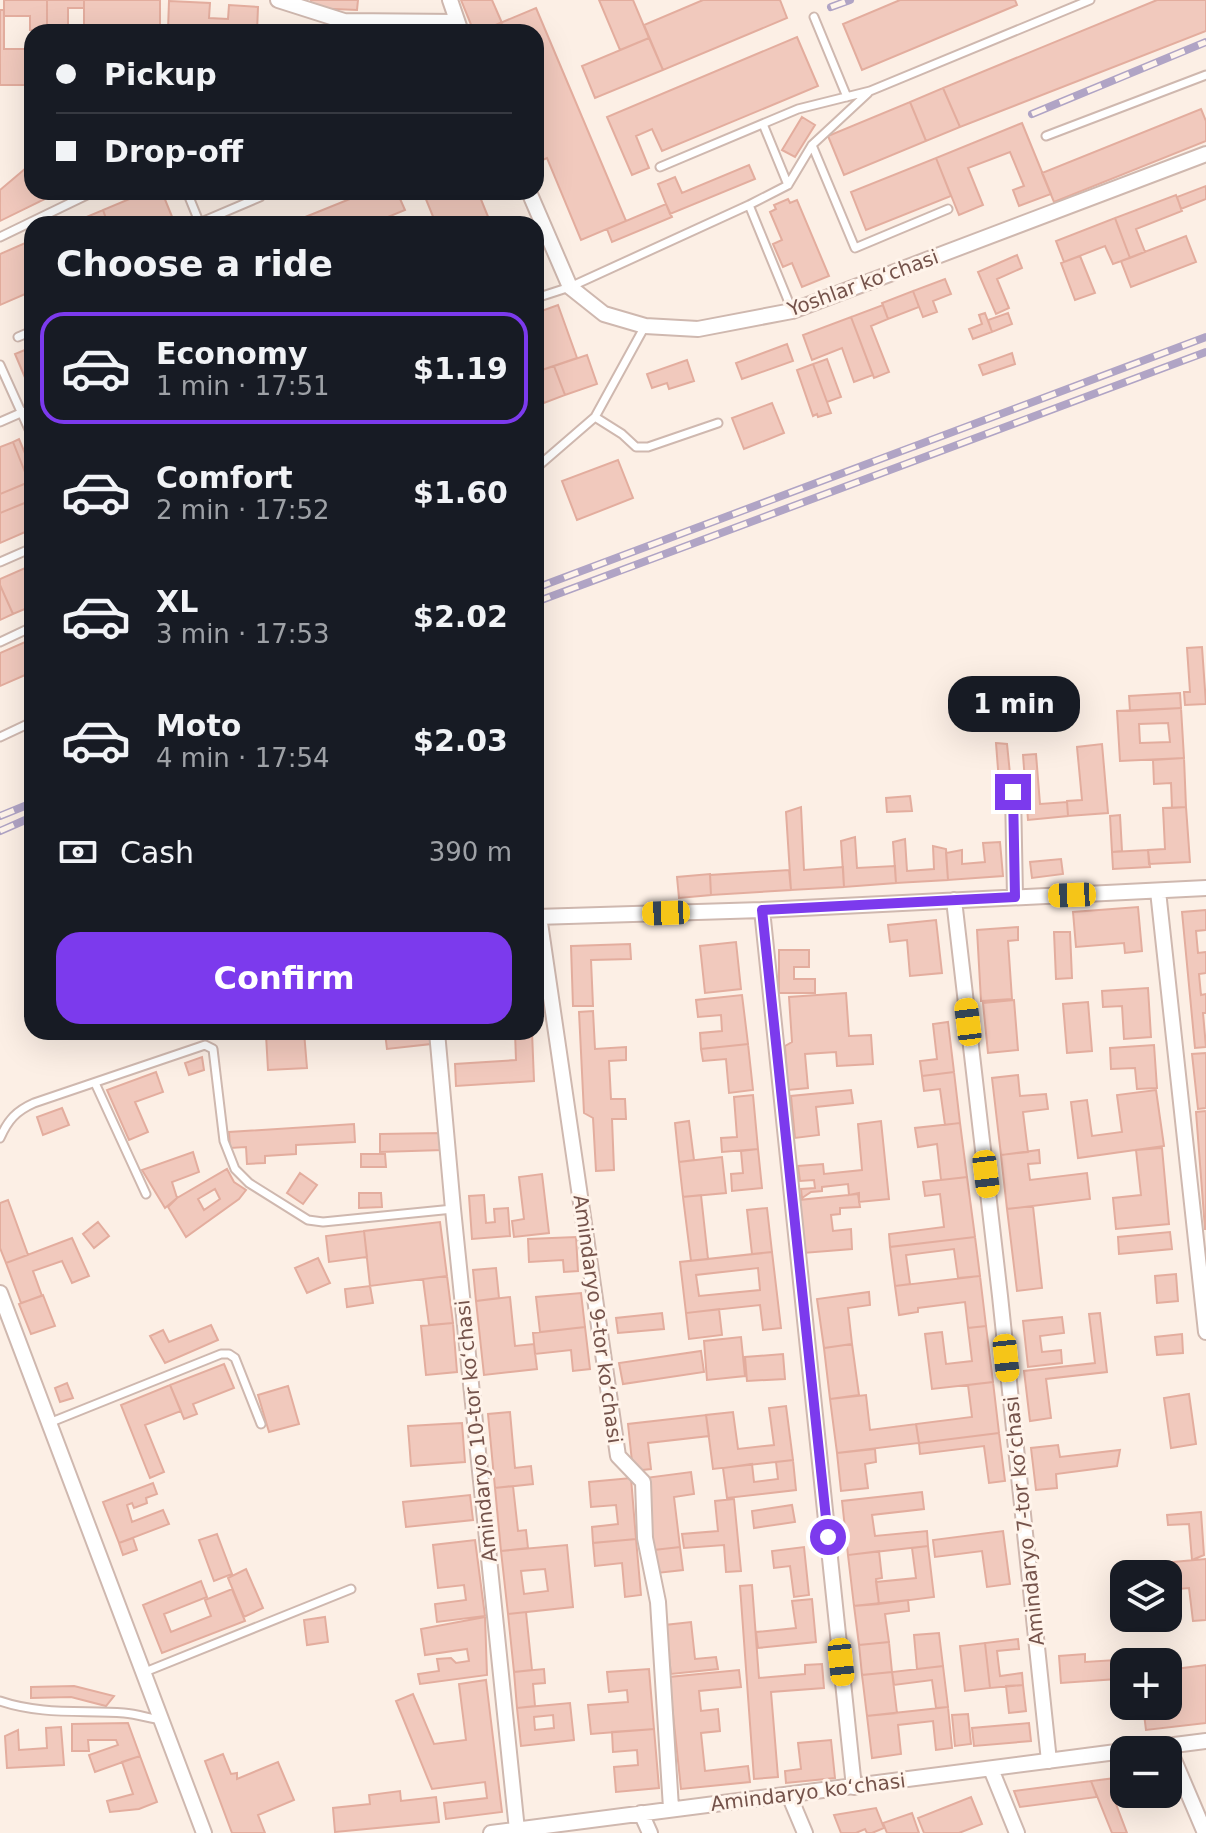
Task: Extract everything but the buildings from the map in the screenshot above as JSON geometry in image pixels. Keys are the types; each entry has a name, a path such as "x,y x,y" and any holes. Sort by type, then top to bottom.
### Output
{"street":[{"path":"278,0 344,21 402,24"},
{"path":"450,0 458,24"},
{"name":"Yoshlar koʻchasi","path":"544,227 570,287 604,314 645,326 698,329 792,311 1206,154"},
{"path":"1013,792 1015,897"},
{"path":"544,916 762,910 1206,888"},
{"path":"1158,891 1206,1332"},
{"name":"Amindaryo 7-tor koʻchasi","path":"954,900 1049,1761"},
{"path":"762,910 854,1787"},
{"name":"Amindaryo 9-tor koʻchasi","path":"544,956 618,1456 643,1482 645,1538 658,1602 671,1808"},
{"name":"Amindaryo 10-tor koʻchasi","path":"438,1040 517,1830"},
{"path":"0,1293 204,1833"},
{"path":"1182,1744 1206,1741"},
{"name":"Amindaryo koʻchasi","path":"491,1833 1110,1753"},
{"path":"991,1769 1017,1833"},
{"path":"1182,1779 1205,1833"},
{"path":"789,1795 805,1833"},
{"path":"641,1813 650,1833"}],"lane":[{"path":"660,167 798,109 870,91 1090,0"},
{"path":"814,17 847,97"},
{"path":"1046,136 1206,75"},
{"path":"544,295 570,287 788,185 812,145 870,91"},
{"path":"763,124 788,185"},
{"path":"812,145 855,248 948,209"},
{"path":"43,216 76,200"},
{"path":"218,216 253,200"},
{"path":"749,205 792,311"},
{"path":"0,237 24,225"},
{"path":"544,461 595,417 645,326"},
{"path":"18,337 24,334"},
{"path":"0,365 24,418"},
{"path":"0,422 22,413"},
{"path":"595,417 636,447 648,447 718,423"},
{"path":"0,562 24,552"},
{"path":"0,642 24,631"},
{"path":"0,737 24,726"},
{"path":"0,1138 7,1122 18,1111 198,1045 210,1046 213,1049 224,1141 235,1169 249,1183 308,1220 323,1222 453,1209"},
{"path":"95,1083 146,1194"},
{"path":"49,1423 221,1354 229,1354 235,1358 261,1424"},
{"path":"145,1672 351,1589"},
{"path":"0,1701 21,1708 126,1713 161,1720"}],"railway":[{"path":"831,7 850,0"},
{"path":"1032,114 1206,42"},
{"path":"544,585 1206,337"},
{"path":"544,599 1206,352"},
{"path":"0,816 24,806"},
{"path":"0,831 24,820"}],"route":[{"path":"828,1537 762,910 1015,897 1013,792"}]}
